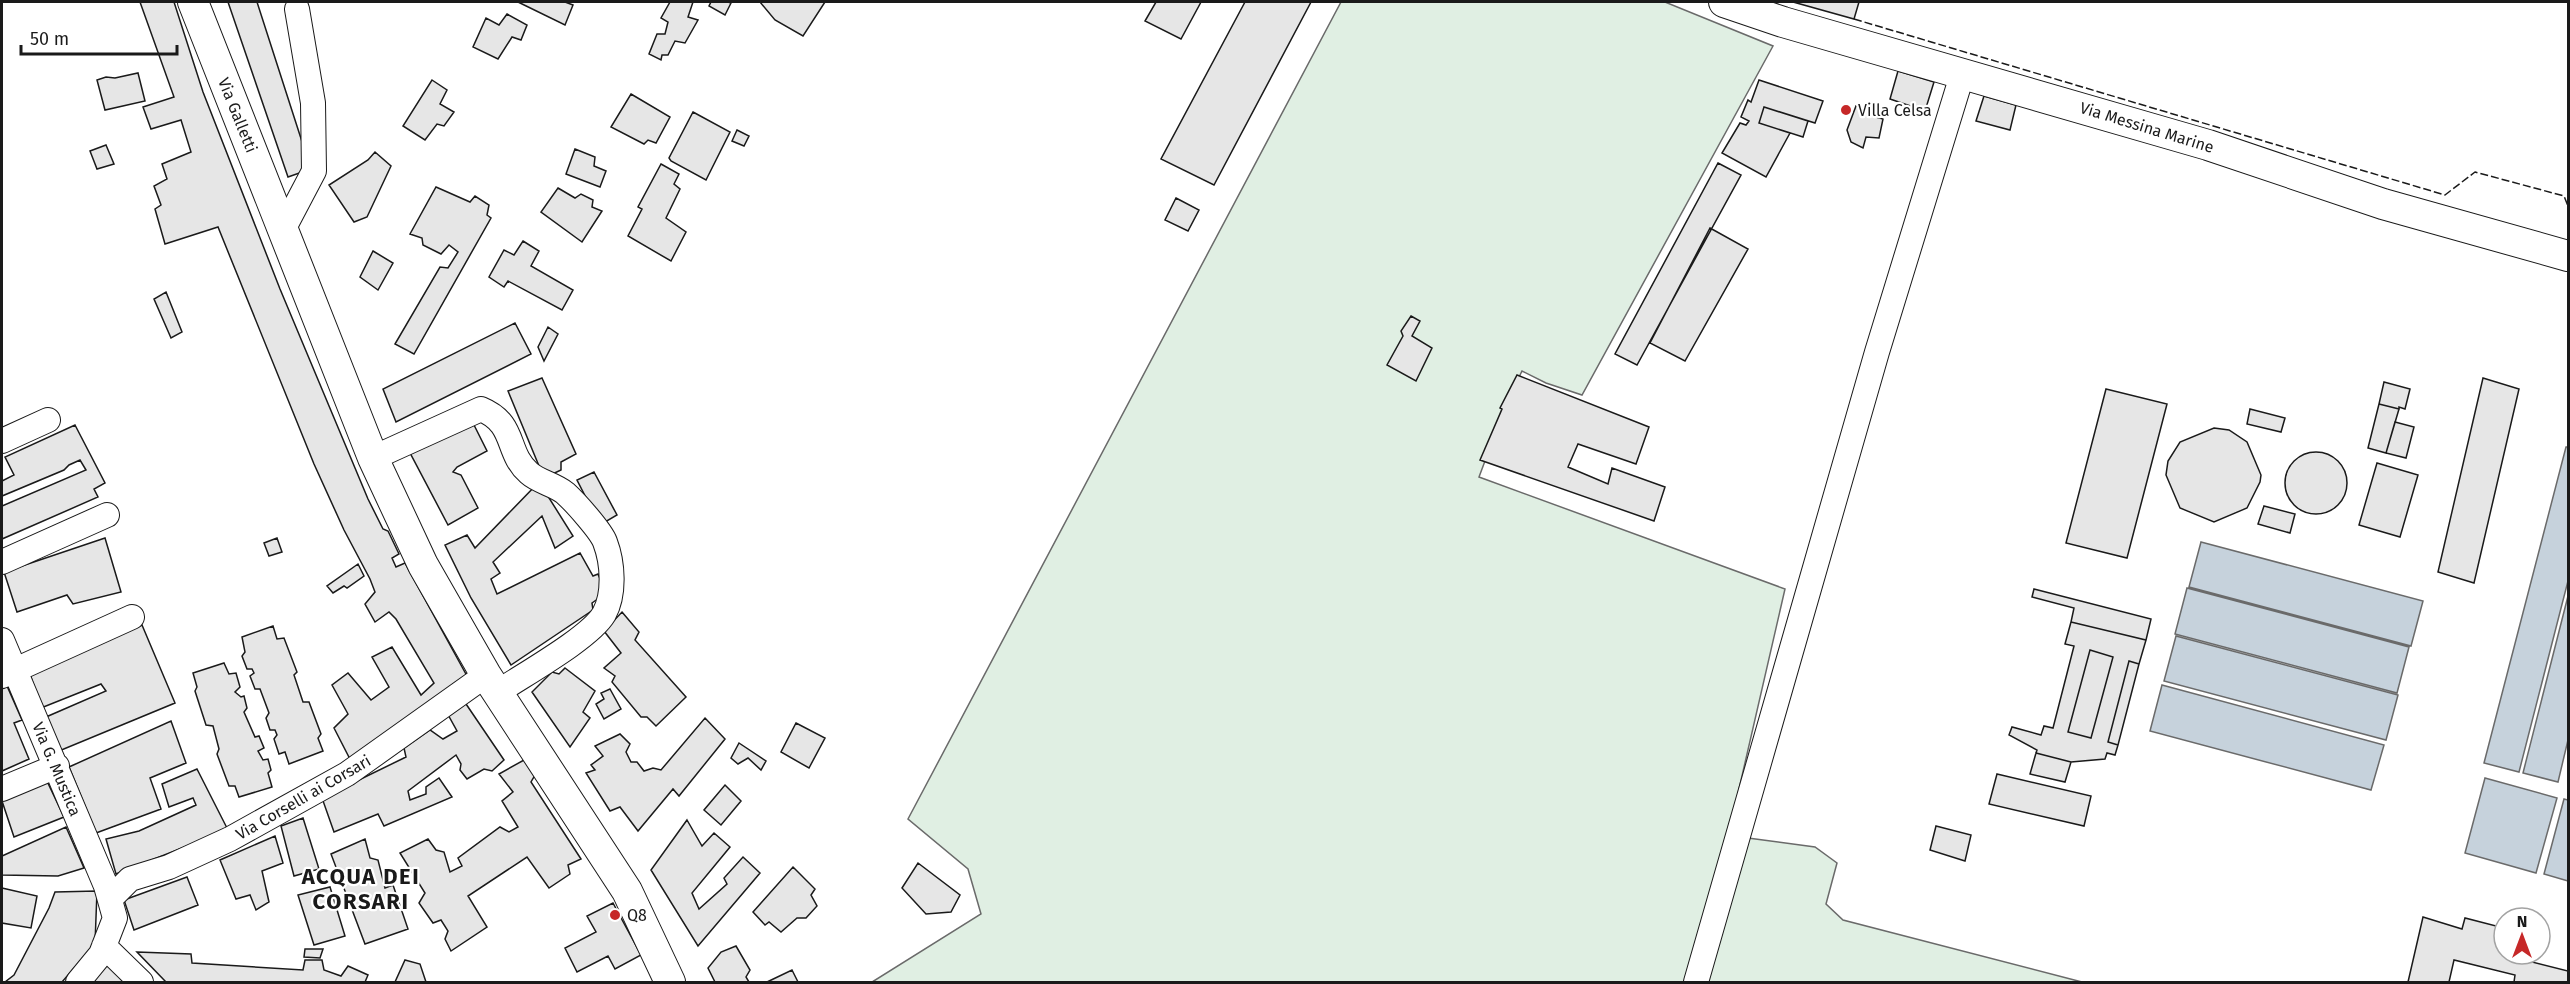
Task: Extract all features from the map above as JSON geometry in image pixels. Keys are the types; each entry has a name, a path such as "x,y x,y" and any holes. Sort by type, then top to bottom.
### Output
{"main road":[{"name":"Via Galletti","path":"193,2 373,458 423,565 492,684 627,891 670,982"},
{"name":"Via Messina Marine","path":"1724,2 1783,22 1964,72 2208,145 2383,204 2568,256"}],"street":[{"path":"284,228 314,171 313,103 297,9"},
{"path":"1696,982 1876,352 1964,72"},
{"name":"Via Corselli ai Corsari","path":"110,899 130,879 170,867 230,839 347,774 492,684 580,638 604,614 613,580 605,540 564,492 528,473 503,423 493,414 481,409 373,458"},
{"path":"2,441 48,420"},
{"path":"2,562 107,515"},
{"path":"8,673 132,617"},
{"name":"Via G. Mustica","path":"2,640 8,673 57,766 110,899"},
{"path":"2,789 57,766"},
{"path":"78,982 101,954 114,918 110,899"},
{"path":"104,946 141,982"}],"green space":[{"path":"1341,2 1665,2 1773,46 1582,395 1546,383 1522,371 1507,402 1479,477 1785,589 1730,828 1748,838 1815,847 1837,863 1826,904 1843,920 2082,982 872,982 981,914 968,869 908,819"}],"shaded area":[{"path":"2566,447 2568,447 2568,581 2519,772 2484,763"},
{"path":"2201,542 2423,601 2411,646 2189,587"},
{"path":"2187,588 2409,647 2397,693 2175,634"},
{"path":"2568,596 2568,740 2558,782 2523,773"},
{"path":"2176,636 2398,695 2386,740 2164,681"},
{"path":"2162,685 2384,745 2371,790 2150,731"},
{"path":"2485,778 2557,798 2536,873 2465,853"},
{"path":"2564,799 2568,800 2568,881 2544,874"}],"building":[{"path":"140,2 174,2 203,92 280,289 368,499 399,554 392,558 396,567 405,563 467,676 352,763 334,728 348,714 332,685 348,673 371,700 389,687 372,657 392,647 421,695 434,683 396,619 389,612 375,622 365,604 375,592 370,579 344,530 314,464 218,227 165,244 155,209 161,205 154,186 167,179 162,164 191,152 181,120 151,129 143,107 174,97"},
{"path":"228,2 257,2 305,151 308,170 288,177"},
{"path":"518,2 565,2 573,5 565,25"},
{"path":"670,2 693,2 688,17 698,20 685,43 675,41 668,55 662,55 661,60 649,54 657,34 665,34 668,22 661,18"},
{"path":"711,2 731,3 725,15 709,6"},
{"path":"760,2 825,2 803,36 775,20"},
{"path":"1156,2 1201,2 1181,39 1145,21"},
{"path":"1245,2 1311,2 1214,185 1161,159"},
{"path":"1793,2 1859,2 1854,19"},
{"path":"507,14 527,25 521,40 512,37 498,59 473,47 486,18 499,25"},
{"path":"1898,71 1934,82 1925,111 1890,99"},
{"path":"138,73 145,101 105,110 97,80"},
{"path":"432,80 447,90 440,104 454,112 444,126 437,124 425,140 403,126"},
{"path":"1759,80 1823,101 1815,123 1764,107 1759,123 1790,133 1766,177 1722,153 1740,123 1746,125 1749,121 1741,117 1748,100 1751,102"},
{"path":"631,94 670,117 656,143 648,140 644,144 611,127"},
{"path":"1984,96 2016,105 2010,130 1976,121"},
{"path":"1856,106 1872,111 1872,116 1883,119 1879,138 1866,137 1863,148 1851,142 1847,130"},
{"path":"1764,107 1808,121 1803,137 1759,123"},
{"path":"693,112 730,132 706,180 669,158"},
{"path":"737,130 749,136 744,146 732,141"},
{"path":"106,145 114,164 97,169 90,151"},
{"path":"575,149 595,157 594,166 606,171 600,187 566,174"},
{"path":"375,152 391,166 367,217 354,222 329,185 368,160"},
{"path":"1718,163 1741,175 1637,365 1615,354"},
{"path":"661,164 679,174 674,184 680,189 666,218 686,232 671,261 628,236 642,209 638,207"},
{"path":"436,187 470,202 475,196 489,205 487,215 491,218 414,354 395,344 440,267 448,268 458,252 449,245 441,254 423,245 422,238 410,234"},
{"path":"558,188 575,198 581,194 593,200 592,207 602,211 582,242 541,212"},
{"path":"1176,198 1199,210 1188,231 1165,220"},
{"path":"1710,228 1748,249 1685,361 1650,343"},
{"path":"523,241 539,251 531,266 573,290 562,310 508,281 504,287 489,277 504,250 514,255"},
{"path":"373,251 393,263 378,290 360,277"},
{"path":"166,292 182,332 171,338 154,299"},
{"path":"1411,316 1420,321 1412,336 1432,348 1416,381 1387,365 1403,336 1401,331"},
{"path":"515,323 531,354 396,422 383,389"},
{"path":"548,327 558,334 544,361 538,347"},
{"path":"1517,375 1649,427 1636,464 1578,444 1568,467 1608,484 1612,468 1665,487 1654,521 1480,460 1502,409 1500,408"},
{"path":"542,378 576,454 561,462 561,470 544,478 508,391"},
{"path":"2483,378 2519,389 2474,583 2438,572"},
{"path":"2384,382 2410,389 2405,409 2379,404"},
{"path":"2106,389 2167,404 2127,558 2066,543"},
{"path":"2379,404 2399,409 2386,453 2368,448"},
{"path":"2250,409 2285,418 2281,432 2247,424"},
{"path":"472,421 487,451 457,467 453,472 461,475 478,508 448,525 408,449"},
{"path":"2395,422 2414,427 2406,458 2386,453"},
{"path":"75,425 105,483 94,489 98,497 2,539 2,506 86,470 80,460 64,470 2,496 2,481 14,475 5,457"},
{"path":"2214,428 2229,430 2247,442 2261,475 2260,482 2247,508 2214,522 2180,508 2166,475 2168,461 2180,442"},
{"path":"2310,452 2322,452 2338,461 2345,471 2347,483 2345,495 2338,505 2322,514 2310,514 2299,509 2290,500 2285,489 2285,477 2290,466 2299,457"},
{"path":"2377,463 2418,475 2400,537 2359,525"},
{"path":"594,472 617,515 600,525 577,480"},
{"path":"539,482 573,536 555,548 542,516 493,562 500,573 491,579 497,594 580,553 593,576 598,574 606,593 592,603 593,610 511,665 471,598 445,545 467,535 475,548"},
{"path":"2264,506 2295,514 2290,533 2258,524"},
{"path":"105,538 121,592 73,604 67,595 17,612 4,572"},
{"path":"277,538 282,552 269,556 264,543"},
{"path":"358,564 364,576 347,588 344,586 333,593 327,586"},
{"path":"2034,589 2151,619 2146,640 2071,622 2074,608 2032,597"},
{"path":"622,612 639,632 635,640 686,697 656,726 647,717 641,717 612,682 615,676 604,668 621,653 604,631"},
{"path":"2071,622 2146,640 2139,664 2129,661 2108,742 2118,745 2115,755 2107,753 2105,759 2071,762 2036,753 2037,750 2009,735 2012,727 2041,735 2044,726 2053,728 2074,646 2065,644","holes":["2090,650 2113,657 2091,738 2068,732"]},
{"path":"142,625 175,703 59,751 46,717 106,691 101,684 41,708 30,674"},
{"path":"273,626 277,639 284,638 297,672 294,675 303,702 309,702 321,734 318,738 323,751 289,764 285,752 279,754 274,739 277,735 275,730 270,730 266,718 269,713 260,689 255,689 250,676 254,673 252,669 247,669 242,656 245,652 242,637"},
{"path":"2090,650 2113,657 2091,738 2068,732"},
{"path":"2129,661 2139,664 2118,745 2108,742"},
{"path":"224,663 229,674 236,673 240,687 235,692 241,697 244,696 247,708 244,712 255,737 259,736 264,748 258,751 263,760 268,759 271,770 268,773 272,787 239,797 235,786 229,786 217,754 219,749 213,726 206,725 195,691 197,687 193,673"},
{"path":"565,668 595,691 583,712 590,718 570,747 532,692 552,672 559,674"},
{"path":"7,686 22,720 14,723 29,759 2,771 2,689"},
{"path":"610,689 621,709 604,719 596,704 604,699 601,693"},
{"path":"464,701 504,760 492,771 484,769 467,779 460,770 461,764 456,755 408,791 410,800 426,794 426,787 439,778 452,797 384,826 378,814 334,832 322,798 406,757 404,748 430,730 443,739 457,731 446,711"},
{"path":"705,718 725,739 679,796 673,789 638,831 620,807 610,811 586,773 595,770 591,765 603,756 595,746 620,734 630,744 626,752 631,762 637,762 644,771 653,768 661,770"},
{"path":"171,721 186,763 150,778 161,809 96,833 69,767"},
{"path":"796,723 825,738 809,768 781,752"},
{"path":"739,743 766,761 761,770 748,758 738,764 731,758"},
{"path":"2036,753 2071,762 2065,782 2030,774"},
{"path":"524,760 535,775 531,782 581,859 568,865 570,874 549,888 527,857 468,896 487,927 451,951 445,939 448,931 441,920 433,923 419,903 425,893 400,853 428,839 436,850 444,852 450,872 462,866 458,858 500,827 509,832 518,827 502,801 513,792 499,774"},
{"path":"197,769 228,830 116,874 106,839 139,831 196,805 193,798 169,807 162,784"},
{"path":"1997,774 2091,796 2084,826 1989,804"},
{"path":"45,777 64,817 14,837 2,801"},
{"path":"725,785 741,801 721,825 704,810"},
{"path":"303,818 319,869 294,876 281,826"},
{"path":"687,820 702,846 714,833 730,847 692,893 699,909 727,884 724,878 743,857 760,873 698,946 651,870"},
{"path":"1936,826 1971,835 1965,861 1930,850"},
{"path":"66,827 84,868 58,876 2,875 2,856"},
{"path":"275,836 283,863 262,871 269,902 256,910 250,895 236,899 220,860"},
{"path":"365,839 370,858 378,860 385,888 393,885 408,929 365,944 331,854"},
{"path":"918,863 960,895 951,912 926,914 902,888"},
{"path":"793,867 815,889 811,895 817,906 806,918 797,918 781,932 769,922 765,925 753,912"},
{"path":"187,877 198,905 134,930 124,900"},
{"path":"330,887 345,936 314,945 298,895"},
{"path":"2,888 37,896 31,928 2,923"},
{"path":"97,891 95,944 62,982 5,982 14,975 55,892"},
{"path":"613,903 641,955 615,969 608,956 577,972 565,948 596,932 587,916"},
{"path":"2423,917 2462,929 2465,918 2492,925 2492,966 2548,966 2568,971 2568,982 2514,982 2515,975 2454,960 2449,982 2408,982"},
{"path":"736,946 750,970 746,977 749,982 715,982 708,968 721,952"},
{"path":"305,949 323,949 320,958 304,957"},
{"path":"137,952 191,954 192,963 303,970 305,960 322,960 324,970 341,976 348,966 368,975 365,982 166,982"},
{"path":"111,960 130,982 90,982"},
{"path":"405,960 420,964 426,982 395,982"},
{"path":"792,970 798,982 767,982"}],"fence":[{"path":"1854,19 2445,195 2475,172 2564,196 2568,206"}],"place":[{"name":"Villa Celsa","path":"1846,110"},
{"name":"Q8","path":"615,915"}],"district":[{"name":"ACQUA DEI CORSARI","path":"361,888"}]}
